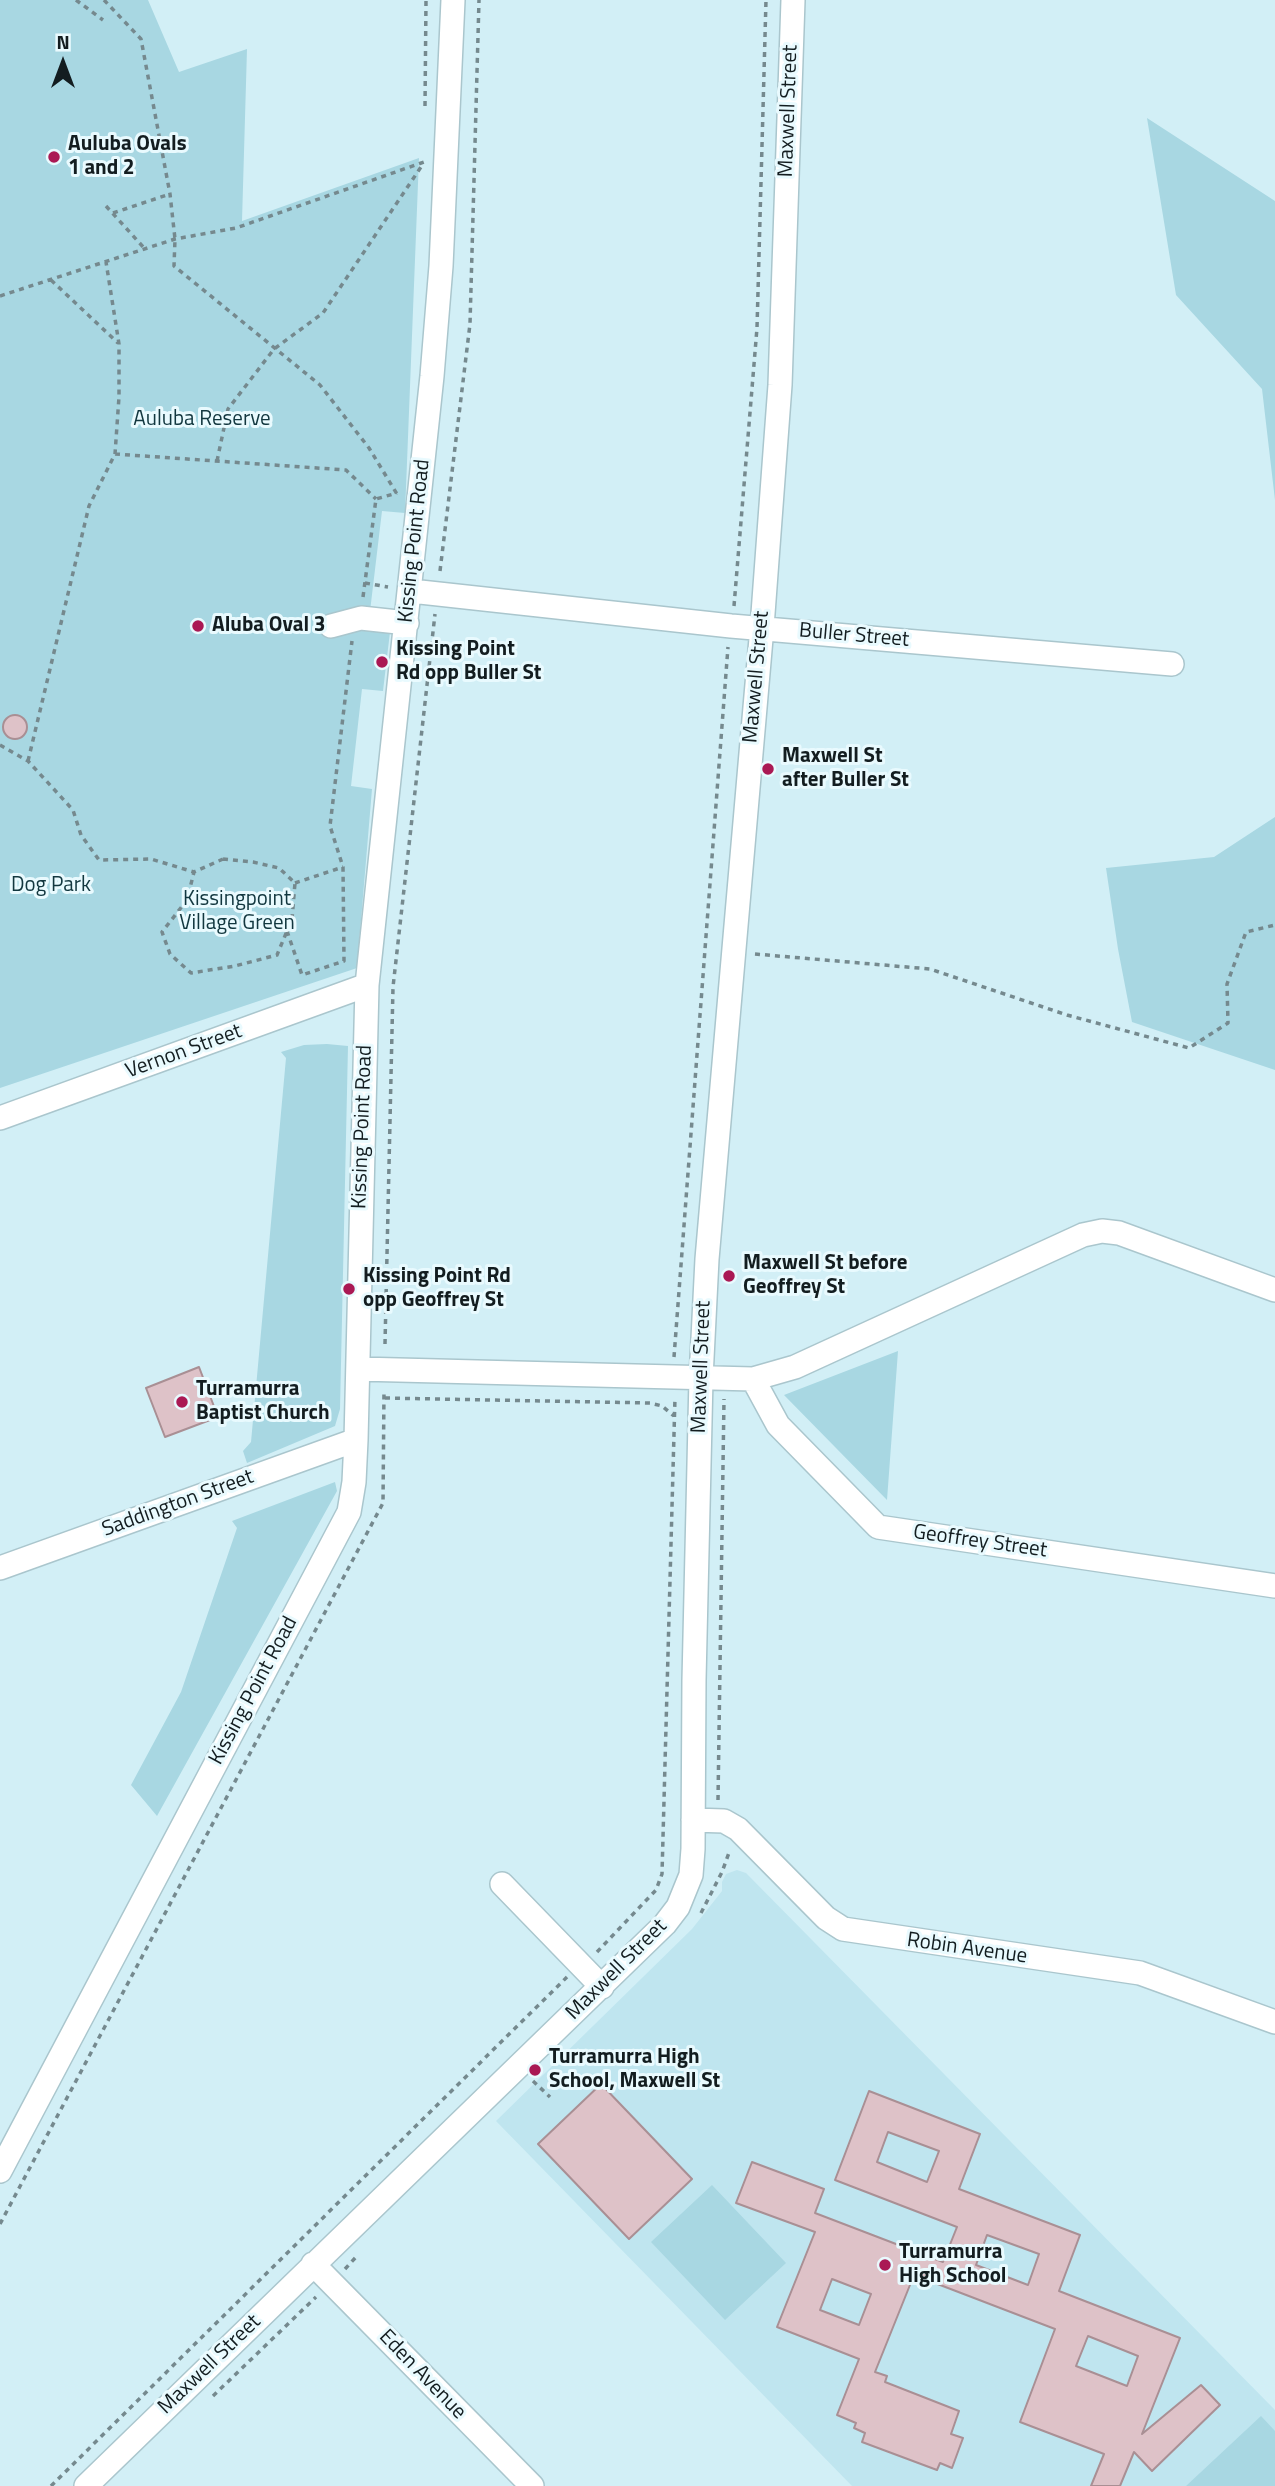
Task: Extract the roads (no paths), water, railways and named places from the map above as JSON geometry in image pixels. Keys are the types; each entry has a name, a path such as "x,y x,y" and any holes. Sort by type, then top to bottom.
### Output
{"street":[{"name":"Kissing Point Road","path":"0,2171 9,2135 349,1512 354,1482 359,1369 361,1189 368,985 407,623 404,590 441,266 453,0"},
{"name":"Maxwell Street","path":"86,2486 665,1924 678,1907 691,1875 701,1378 706,1259 762,627 780,385 793,0"},
{"name":"Buller Street","path":"404,590 718,625 1172,664"},
{"path":"331,626 361,618 407,623"},
{"name":"Vernon Street","path":"0,1118 368,985"},
{"path":"359,1369 753,1379 795,1367 1083,1235 1102,1231 1119,1233 1275,1290"},
{"name":"Geoffrey Street","path":"753,1379 778,1425 878,1527 1275,1586"},
{"name":"Saddington Street","path":"0,1568 356,1440"},
{"name":"Robin Avenue","path":"693,1820 723,1821 738,1829 826,1918 843,1929 1140,1973 1275,2022"},
{"path":"502,1884 602,1987"},
{"name":"Eden Avenue","path":"313,2264 532,2486"}],"place":[{"name":"Auluba Ovals 1 and 2","path":"54,157"},
{"name":"Aluba Oval 3","path":"198,626"},
{"name":"Kissing Point Rd opp Buller St","path":"382,662"},
{"name":"Maxwell St after Buller St","path":"768,769"},
{"name":"Maxwell St before Geoffrey St","path":"729,1276"},
{"name":"Kissing Point Rd opp Geoffrey St","path":"349,1289"},
{"name":"Turramurra Baptist Church","path":"182,1402"},
{"name":"Turramurra High School, Maxwell St","path":"535,2070"},
{"name":"Turramurra High School","path":"885,2265"}],"park label":[{"name":"Auluba Reserve","path":"202,420"},
{"name":"Dog Park","path":"51,886"},
{"name":"Kissingpoint Village Green","path":"237,912"}]}
